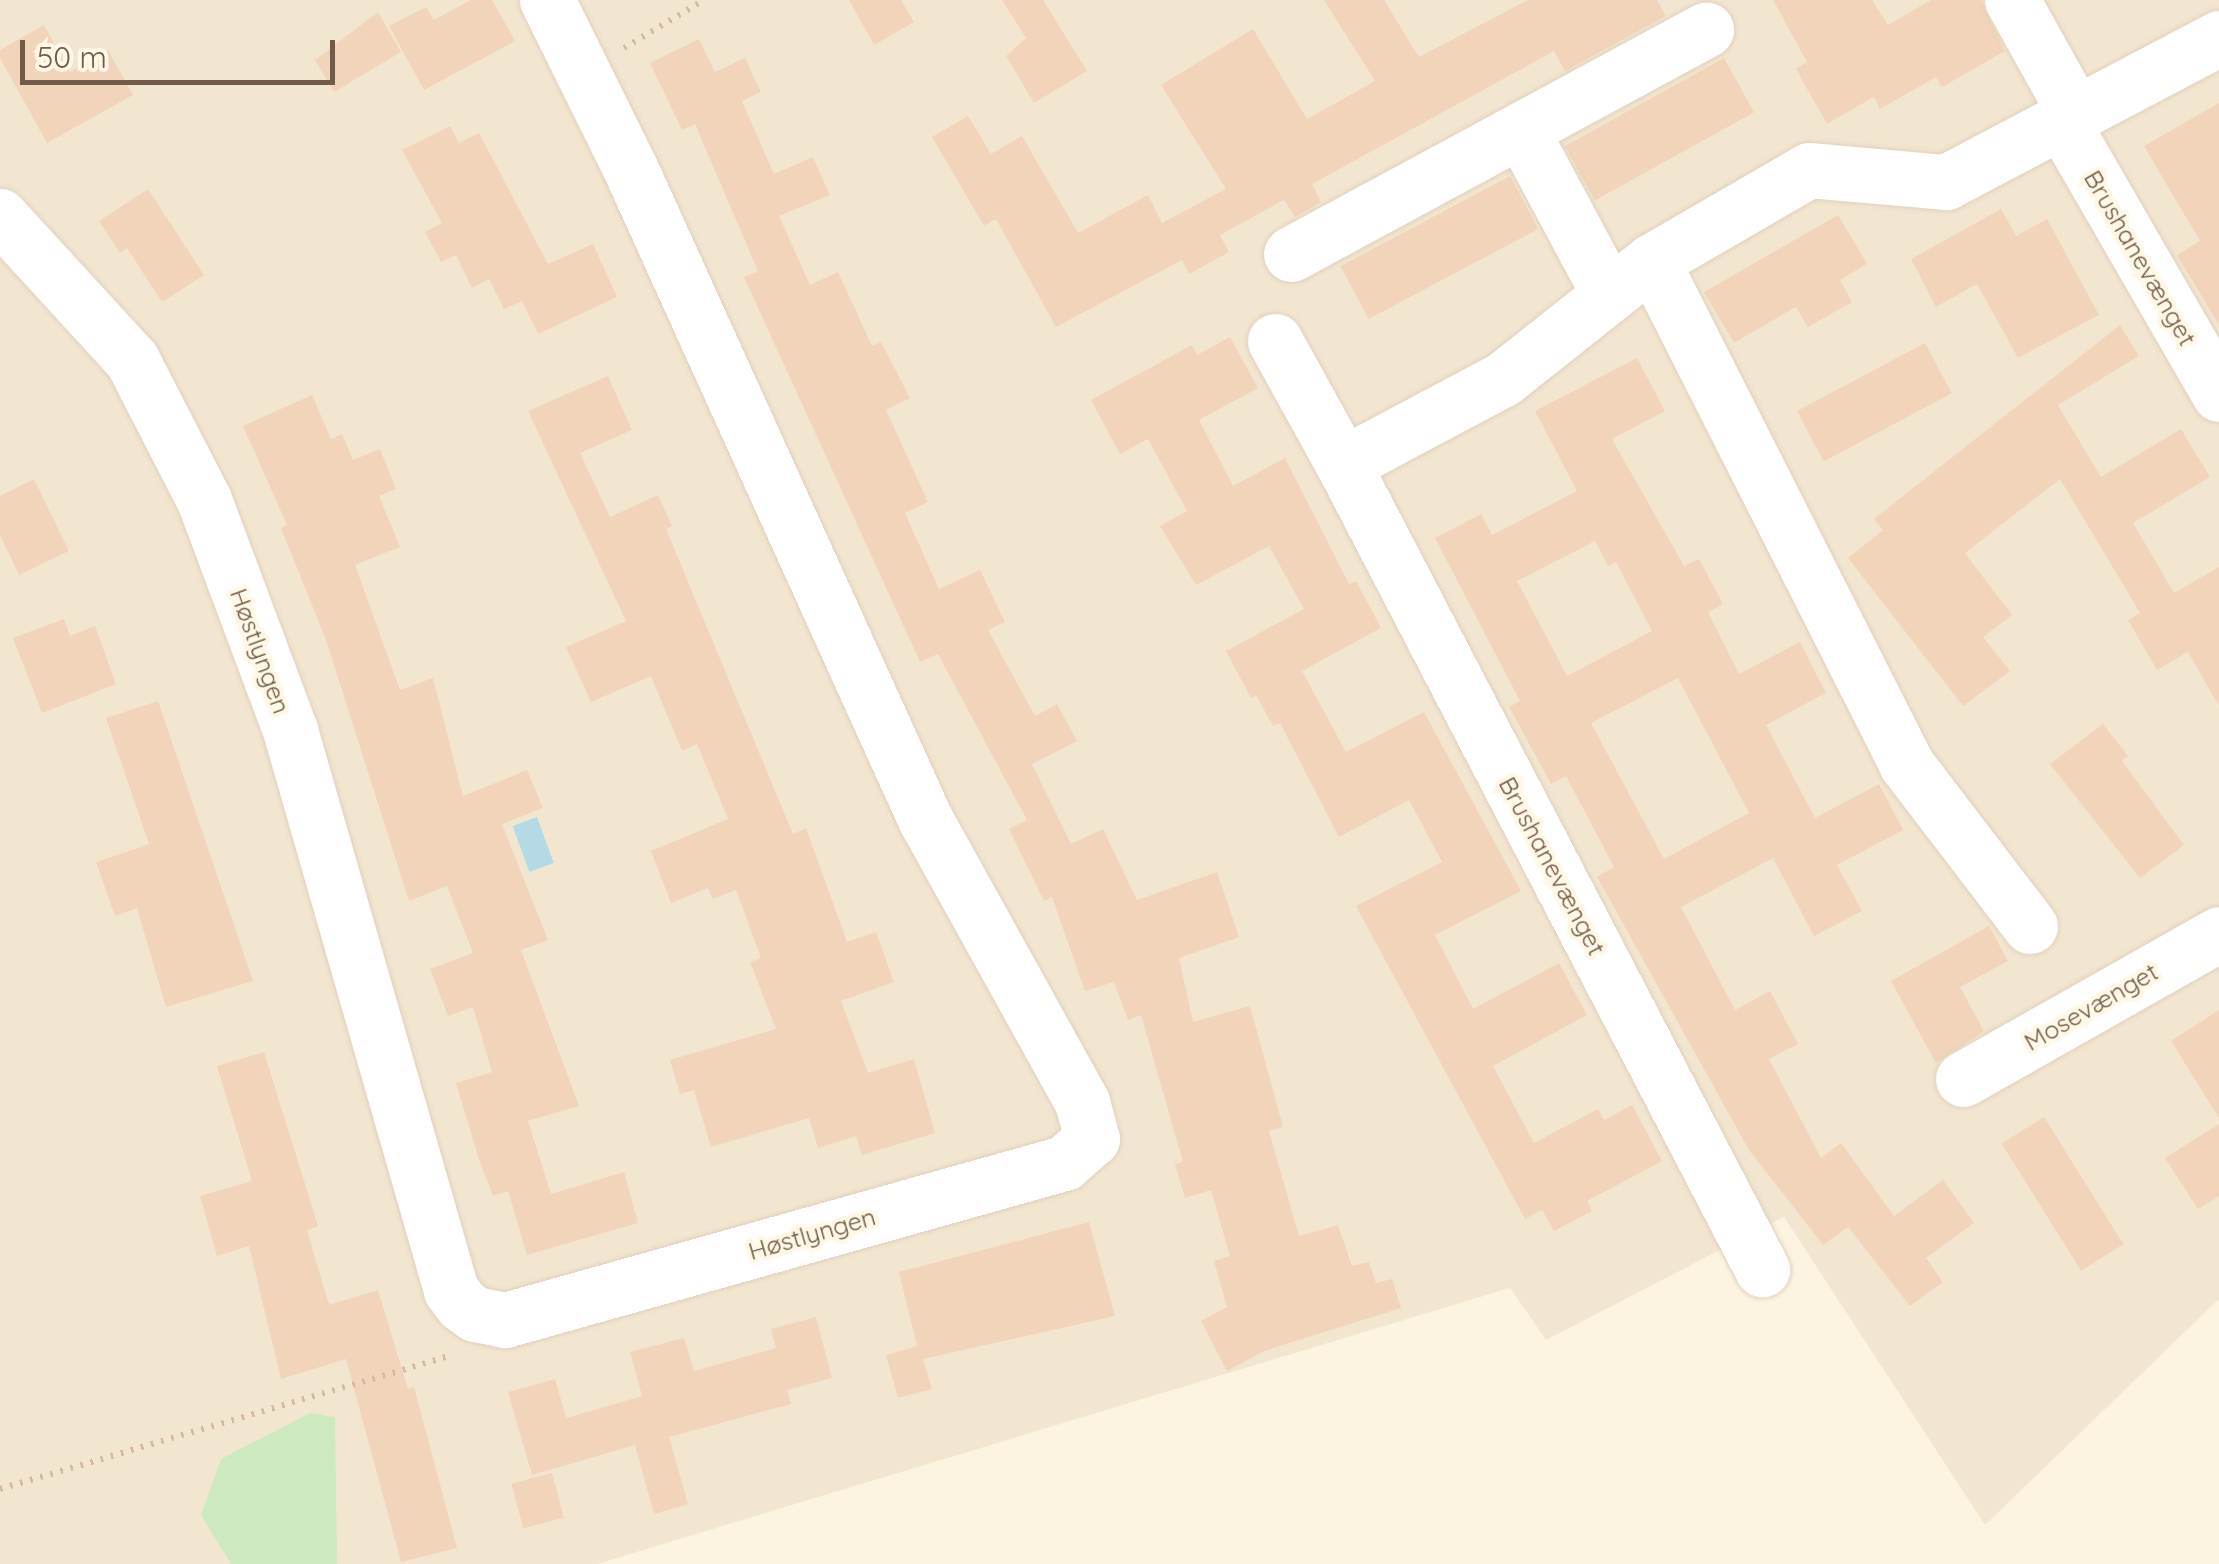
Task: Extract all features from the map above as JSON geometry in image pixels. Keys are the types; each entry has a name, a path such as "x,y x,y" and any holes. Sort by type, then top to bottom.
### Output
{"street":[{"name":"Høstlyngen","path":"0,216 132,360 170,425 290,730 451,1290 475,1314 505,1320 1064,1163 1092,1139 1082,1102 926,821 584,71 548,0"},
{"name":"Brushanevænget","path":"2012,0 2069,118 2219,394"},
{"path":"1290,254 1706,30"},
{"path":"1343,464 1503,379 1652,261 1809,170 1946,182 2219,38"},
{"path":"1520,130 1609,294"},
{"path":"1652,261 1908,765 2030,926"},
{"name":"Brushanevænget","path":"1275,341 1762,1268"},
{"name":"Mosevænget","path":"1963,1079 2219,934"}],"path":[{"path":"584,71 704,0"},
{"path":"0,1489 448,1358 505,1320"}],"shaded area":[{"path":"0,0 2219,0 2219,1299 1985,1525 1784,1217 1546,1340 1510,1288 597,1564 0,1564"}],"green space":[{"path":"310,1413 335,1417 337,1564 231,1564 201,1515 221,1459"}],"water":[{"path":"537,817 554,863 529,872 513,826"}],"building":[{"path":"471,0 492,0 515,41 424,90 389,26 426,7 434,20"},
{"path":"849,0 901,0 914,22 874,45"},
{"path":"1002,0 1043,0 1087,71 1034,103 1006,56 1026,38"},
{"path":"1324,0 1384,0 1419,57 1528,0 1657,0 1666,16 1565,71 1554,51 1312,184 1321,202 1295,217 1284,200 1220,235 1229,252 1189,274 1182,260 1056,327 996,219 984,226 932,137 968,116 991,154 1022,136 1078,233 1148,195 1162,223 1226,189 1161,85 1253,29 1307,119 1375,81"},
{"path":"1773,0 1872,0 1888,25 1931,0 1981,0 2005,51 1942,87 1936,77 1880,109 1874,97 1827,124 1796,69 1807,62"},
{"path":"378,12 401,52 334,92 315,60"},
{"path":"44,25 70,72 108,50 133,95 47,143 0,58 0,50"},
{"path":"699,39 715,72 745,58 761,92 742,101 774,174 813,157 830,195 779,216 810,285 838,272 872,346 881,342 910,398 886,410 928,502 905,513 939,589 980,570 1005,622 988,630 1035,716 1057,704 1077,741 1032,764 1071,844 1103,829 1137,900 1217,872 1239,937 1179,958 1193,1022 1250,1006 1283,1127 1269,1131 1299,1236 1338,1225 1352,1266 1369,1262 1376,1283 1392,1279 1401,1308 1264,1351 1227,1371 1201,1321 1227,1307 1214,1261 1230,1256 1211,1190 1185,1198 1175,1164 1183,1162 1141,1015 1128,1020 1114,982 1085,991 1052,897 1044,901 1009,829 1027,820 938,654 920,662 744,277 758,271 695,124 682,130 650,63"},
{"path":"1724,58 1754,112 1595,200 1565,146"},
{"path":"2219,103 2219,325 2177,255 2200,241 2144,146"},
{"path":"450,126 459,143 479,133 548,264 593,244 617,297 538,334 522,301 504,309 489,279 472,288 456,255 441,262 425,232 442,223 402,150"},
{"path":"1510,176 1538,229 1369,319 1340,266"},
{"path":"148,189 204,275 162,302 127,248 120,253 99,221"},
{"path":"2001,209 2016,236 2047,219 2099,315 2018,358 1977,284 1936,307 1911,259"},
{"path":"1838,215 1867,264 1840,280 1852,302 1808,327 1796,307 1734,343 1704,292"},
{"path":"2120,325 2139,356 2058,405 2101,477 2181,429 2210,477 2133,523 2174,593 2219,567 2219,706 2188,652 2157,670 2128,620 2140,613 2060,479 1965,553 2012,615 1983,637 2010,671 1963,706 1848,558 1883,530 1874,519"},
{"path":"1230,337 1258,388 1199,420 1233,486 1285,458 1349,584 1356,581 1381,628 1302,671 1346,752 1424,712 1521,891 1435,935 1473,1009 1559,963 1587,1015 1493,1066 1534,1143 1598,1109 1604,1120 1632,1105 1662,1161 1587,1201 1592,1211 1554,1231 1542,1210 1525,1219 1356,906 1442,862 1409,800 1339,837 1280,723 1273,726 1256,695 1251,698 1226,651 1304,609 1269,546 1196,585 1160,526 1187,511 1148,439 1120,454 1091,400 1192,345 1197,355"},
{"path":"1925,343 1952,393 1824,461 1797,411"},
{"path":"1637,358 1665,411 1612,439 1684,566 1699,559 1723,604 1708,612 1739,674 1800,642 1826,693 1766,725 1815,818 1879,784 1903,830 1837,865 1862,911 1814,936 1773,858 1681,907 1735,1010 1770,991 1798,1044 1769,1059 1821,1158 1841,1143 1894,1216 1943,1180 1974,1223 1926,1258 1943,1282 1910,1306 1848,1227 1823,1245 1749,1150 1597,877 1614,867 1566,776 1551,784 1509,707 1520,701 1435,538 1481,514 1492,535 1577,491 1535,411","holes":["1595,541 1608,566 1616,562 1652,631 1567,676 1517,581","1678,678 1749,813 1664,859 1591,723"]},
{"path":"608,376 632,430 580,453 610,517 658,495 672,526 666,529 793,834 806,828 847,942 876,932 894,982 841,1001 868,1073 914,1059 935,1133 862,1155 856,1136 818,1148 809,1118 711,1147 694,1090 680,1094 670,1060 776,1029 750,962 761,958 736,890 713,899 708,888 671,903 651,851 728,819 697,744 682,751 651,676 591,702 566,647 626,621 528,411"},
{"path":"312,395 331,439 342,434 353,460 380,449 396,489 379,496 400,547 355,565 400,690 433,678 463,796 527,770 543,808 502,824 548,940 521,950 579,1106 528,1121 551,1194 624,1172 638,1223 527,1255 508,1191 493,1196 456,1083 492,1072 473,1007 448,1016 430,969 473,953 447,886 409,901 326,640 281,528 287,525 243,426"},
{"path":"34,479 69,551 19,575 0,535 0,496"},
{"path":"64,619 70,636 95,626 116,684 42,713 13,638"},
{"path":"158,701 253,981 166,1007 137,908 115,916 96,862 149,844 106,718"},
{"path":"2103,724 2128,756 2122,761 2184,845 2140,878 2050,764"},
{"path":"1989,926 2008,961 1960,987 1984,1031 1936,1063 1891,981"},
{"path":"2219,1010 2219,1118 2171,1041"},
{"path":"264,1052 318,1226 307,1230 329,1305 378,1290 408,1389 414,1387 457,1548 401,1562 346,1359 281,1379 249,1246 217,1256 200,1196 252,1181 217,1066"},
{"path":"2044,1117 2123,1244 2081,1271 2002,1143"},
{"path":"2219,1124 2219,1196 2198,1209 2165,1158"},
{"path":"1089,1222 1115,1316 923,1359 932,1389 898,1398 886,1355 917,1346 899,1272"},
{"path":"816,1317 832,1378 787,1390 791,1404 669,1437 688,1504 654,1514 635,1445 532,1475 508,1392 555,1379 566,1418 642,1396 630,1352 684,1338 694,1371 776,1348 771,1329"},
{"path":"552,1473 564,1517 523,1528 511,1484"}]}
